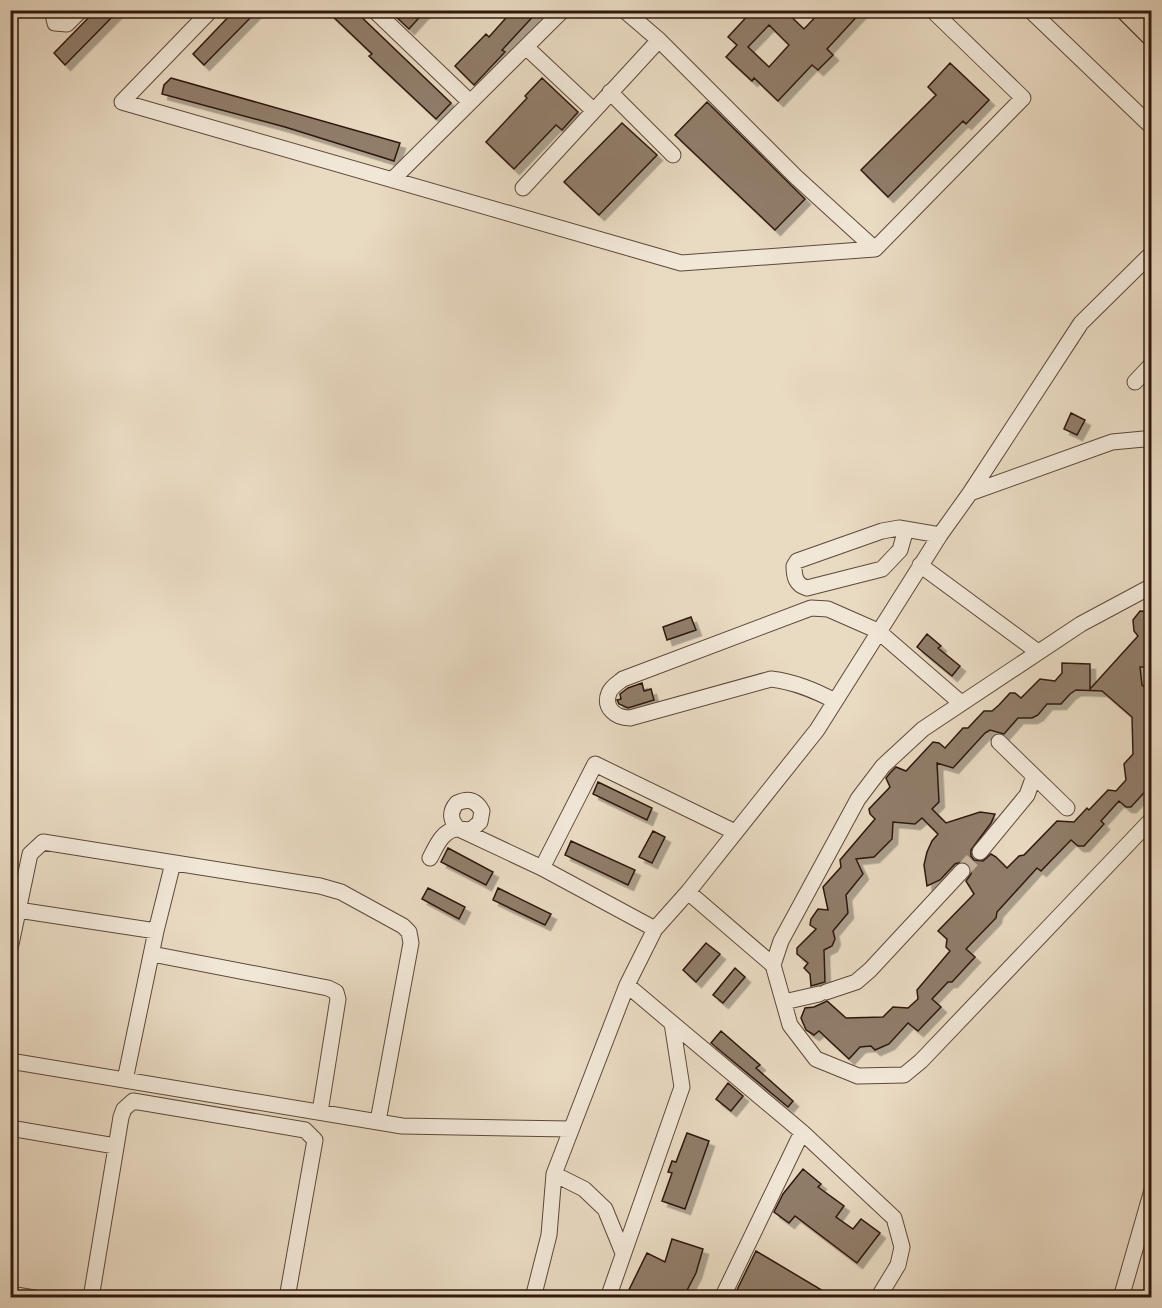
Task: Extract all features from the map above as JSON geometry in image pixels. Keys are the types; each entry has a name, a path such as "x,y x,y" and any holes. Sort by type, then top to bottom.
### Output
{"main road":[{"path":"1124,10 1152,38"}],"street":[{"path":"52,10 55,23 66,24 81,10"},
{"path":"211,10 122,102 681,263 875,249 1023,98 933,10"},
{"path":"374,10 470,102"},
{"path":"392,180 563,10"},
{"path":"1030,10 1152,127"},
{"path":"626,11 659,40 795,177 875,249"},
{"path":"523,188 659,40"},
{"path":"526,47 593,110"},
{"path":"610,93 673,155"},
{"path":"532,1298 549,1235 554,1174 627,985 656,929 817,730 920,565 1081,323 1152,253"},
{"path":"1135,382 1152,364"},
{"path":"970,493 1112,442 1144,440 1152,442"},
{"path":"906,529 900,550 882,569 807,588 800,586 796,581 794,566 797,561 882,531 899,528 906,529 940,535"},
{"path":"920,565 1038,652"},
{"path":"773,965 781,941 858,799 883,766 922,729 1081,624 1152,586"},
{"path":"835,701 808,687 771,679 630,718 621,718 613,714 608,705 608,695 612,688 623,679 812,608 828,609 878,631 961,703"},
{"path":"999,742 1067,808"},
{"path":"542,868 595,764 735,832"},
{"path":"980,852 1027,795 1034,776"},
{"path":"687,892 773,965 790,1024 816,1059 858,1076 904,1075 921,1061 1152,819"},
{"path":"430,858 437,844 446,834 459,829 542,868 656,929"},
{"path":"10,949 30,854 42,842 320,886 341,892 403,926 409,932 411,943 378,1121"},
{"path":"125,1080 156,931 173,863"},
{"path":"784,1002 856,982 870,970 962,871"},
{"path":"18,910 156,931"},
{"path":"152,954 328,988 336,992 338,999 320,1112"},
{"path":"627,985 802,1132 894,1218 902,1248 898,1265 878,1298"},
{"path":"608,1298 682,1088 672,1023"},
{"path":"10,1061 402,1126 571,1129"},
{"path":"91,1298 121,1117 124,1109 133,1101 306,1130 311,1134 315,1140 287,1298"},
{"path":"10,1128 115,1146"},
{"path":"722,1298 802,1132"},
{"path":"554,1174 584,1189 605,1209 623,1253"},
{"path":"1121,1298 1152,1190"},
{"path":"10,1294 33,1298"}],"building":[{"path":"96,10 119,10 65,65 54,53"},
{"path":"235,10 258,10 204,65 193,54"},
{"path":"326,10 354,10 451,103 436,119 369,56 372,54"},
{"path":"389,10 426,10 409,29"},
{"path":"513,10 539,10 502,50 505,52 474,85 455,66 486,34 489,37"},
{"path":"753,10 784,10 804,29 822,10 863,10 827,49 833,55 818,70 812,65 778,101 754,78 752,81 726,57 737,45 728,37","holes":["769,25 789,45 769,67 748,47"]},
{"path":"950,63 989,100 966,124 963,121 888,197 861,170 936,95 928,87"},
{"path":"171,78 400,143 394,161 285,127 162,94 164,85"},
{"path":"542,78 578,112 562,130 556,125 514,169 486,142 527,98 525,96"},
{"path":"707,102 805,199 775,230 675,135"},
{"path":"622,123 657,155 599,215 564,182"},
{"path":"1071,413 1085,420 1077,435 1064,429"},
{"path":"1140,611 1152,612 1152,667 1140,667 1142,685 1152,693 1152,784 1131,807 1126,807 1119,801 1101,821 1104,824 1084,846 1078,846 1071,840 1041,871 1037,868 997,912 996,918 966,949 975,957 952,982 948,982 932,999 941,1007 918,1031 908,1023 889,1044 875,1050 871,1046 860,1047 849,1059 819,1031 814,1035 806,1030 801,1018 805,1008 827,1001 846,1018 883,1017 893,1007 908,1008 918,999 917,990 950,951 946,947 947,939 938,931 974,894 966,881 971,874 971,868 964,861 955,864 940,880 927,886 924,865 927,852 938,834 922,818 915,824 893,822 892,839 874,857 856,859 863,874 846,895 848,913 833,931 835,939 832,946 824,950 825,982 811,986 810,974 804,968 808,963 797,954 797,948 816,929 810,925 818,909 828,910 823,887 841,867 840,860 875,819 869,809 890,787 886,778 896,767 906,771 933,742 945,748 963,728 968,728 984,711 992,711 1010,693 1015,693 1021,698 1040,679 1055,681 1062,673 1062,663 1090,664 1090,689 1138,636 1134,631 1133,620","holes":["1076,690 1102,691 1132,717 1133,754 1124,764 1126,780 1116,791 1108,790 1074,822 1057,821 1024,855 1019,856 1007,868 991,854 983,861 974,860 971,850 995,814 980,812 946,823 932,809 939,802 937,763 953,768 985,733 990,730 1004,734 1018,718 1032,718 1038,715 1047,704 1061,704"]},
{"path":"691,617 696,630 667,640 663,627"},
{"path":"927,634 941,646 938,648 960,666 952,676 917,647"},
{"path":"642,683 644,691 651,689 654,700 628,708 619,704 617,700 621,699 620,694"},
{"path":"598,782 652,808 647,820 593,794"},
{"path":"653,831 665,837 652,863 639,857"},
{"path":"571,841 635,870 628,885 565,855"},
{"path":"448,848 493,872 486,885 441,862"},
{"path":"428,888 465,907 459,919 422,899"},
{"path":"498,888 551,914 545,925 493,900"},
{"path":"706,943 720,954 696,982 683,970"},
{"path":"735,968 745,977 723,1003 713,995"},
{"path":"721,1031 760,1065 756,1068 793,1101 788,1107 711,1043"},
{"path":"728,1083 743,1096 731,1111 716,1099"},
{"path":"687,1133 709,1141 685,1209 662,1201 672,1173 668,1172 672,1161 676,1162"},
{"path":"803,1169 821,1184 818,1187 844,1206 836,1217 853,1229 861,1219 880,1233 857,1263 795,1216 789,1223 774,1212 783,1194"},
{"path":"672,1239 703,1249 696,1273 683,1298 625,1298 647,1253 665,1262"},
{"path":"756,1251 835,1298 733,1298"}],"tunnel":[{"path":"962,871 980,852"}]}
